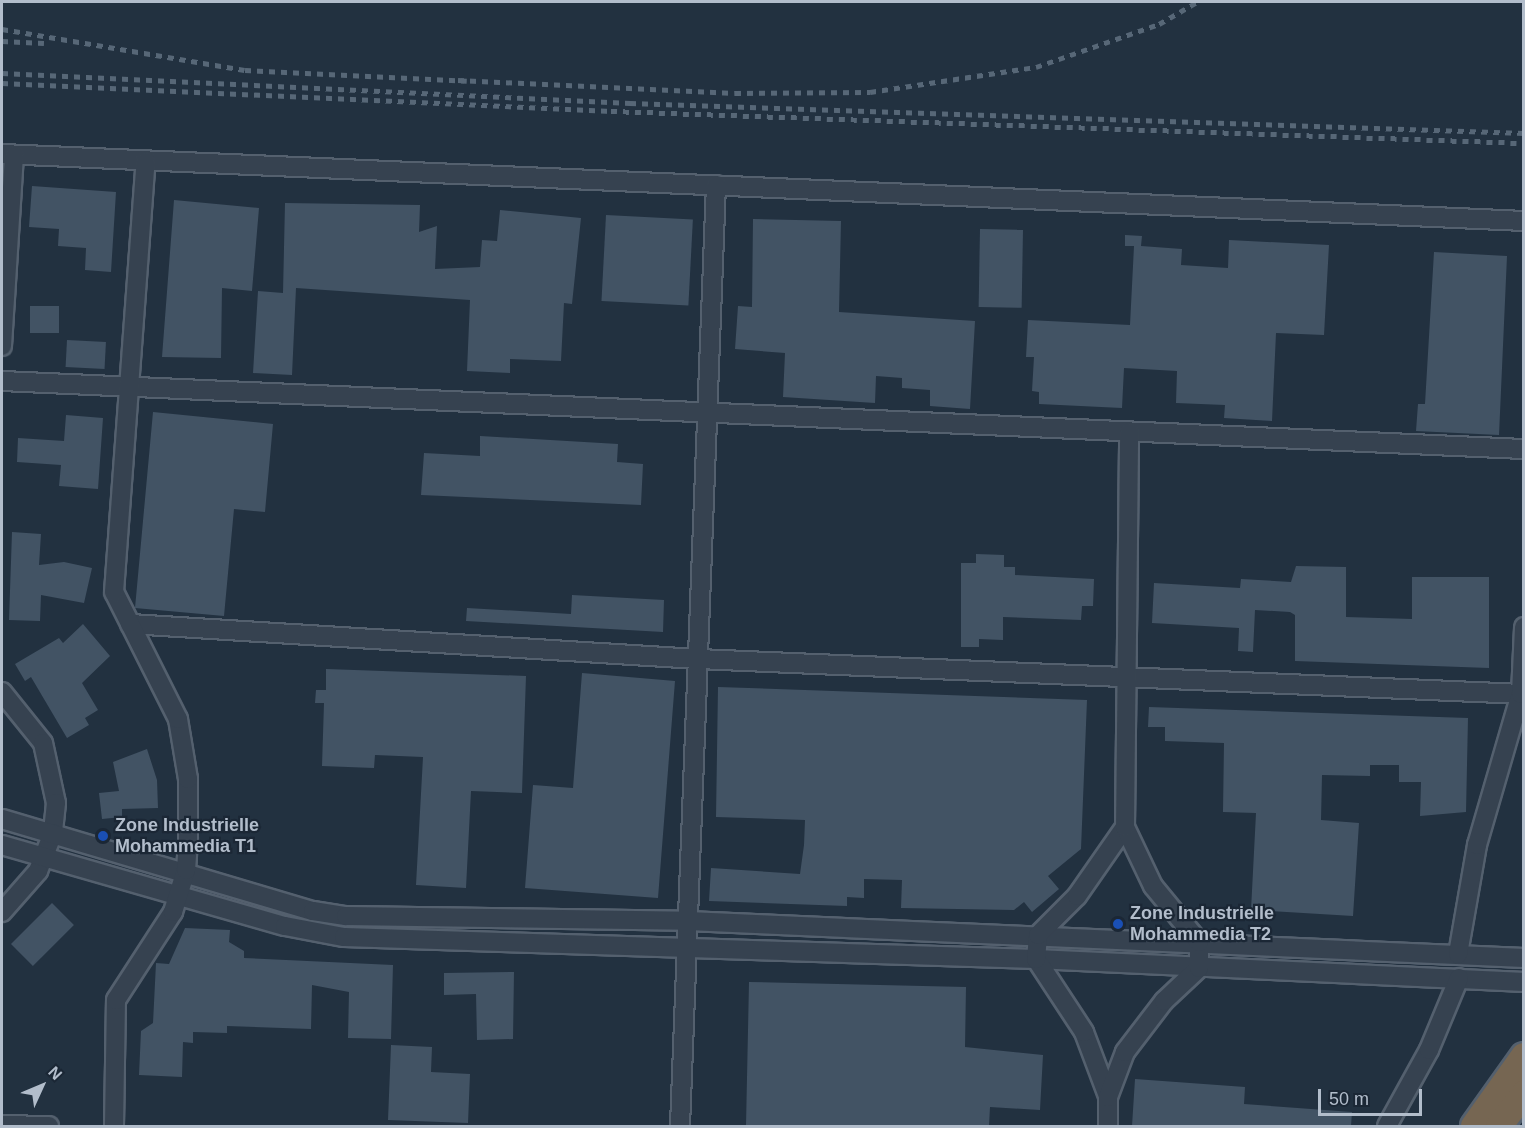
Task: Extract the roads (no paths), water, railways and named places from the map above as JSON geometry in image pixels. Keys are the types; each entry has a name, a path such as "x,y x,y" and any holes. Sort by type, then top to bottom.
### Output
{"highway":[{"path":"1474,1126 1524,1056"},
{"path":"1499,1126 1520,1099"}],"lane":[{"path":"2,346 8,154 1524,221"},
{"path":"114,1126 116,1000 179,895 186,870 188,779 181,729 166,688 114,592 146,161"},
{"path":"680,1126 689,946 688,921 716,185"},
{"path":"2,381 129,389 1524,450"},
{"path":"1108,1126 1108,1097 1114,1072 1137,1034 1199,968 1198,942 1153,886 1125,827 1129,432"},
{"path":"130,624 698,659 1522,694"},
{"path":"1458,954 1477,844 1522,694 1524,627"},
{"path":"2,693 27,717 49,758 56,795 53,833 44,858 30,884 2,912"},
{"path":"2,819 186,870 287,904 346,916 688,921 1524,958"},
{"path":"1108,1097 1084,1032 1036,959 1038,935 1089,881 1125,827"},
{"path":"2,845 179,895 344,937 689,946 1036,959 1524,982"},
{"path":"1387,1126 1430,1050 1459,978"},
{"path":"2,1125 49,1126"}],"railway":[{"path":"458,80 735,93 870,92 1036,67 1159,24 1197,2"},
{"path":"2,29 245,70 467,81"},
{"path":"2,41 44,43"},
{"path":"2,73 630,103 1524,133"},
{"path":"2,83 611,111 1524,143"}],"place":[{"name":"Zone Industrielle Mohammedia T1","path":"103,836"},
{"name":"Zone Industrielle Mohammedia T2","path":"1118,924"}]}
